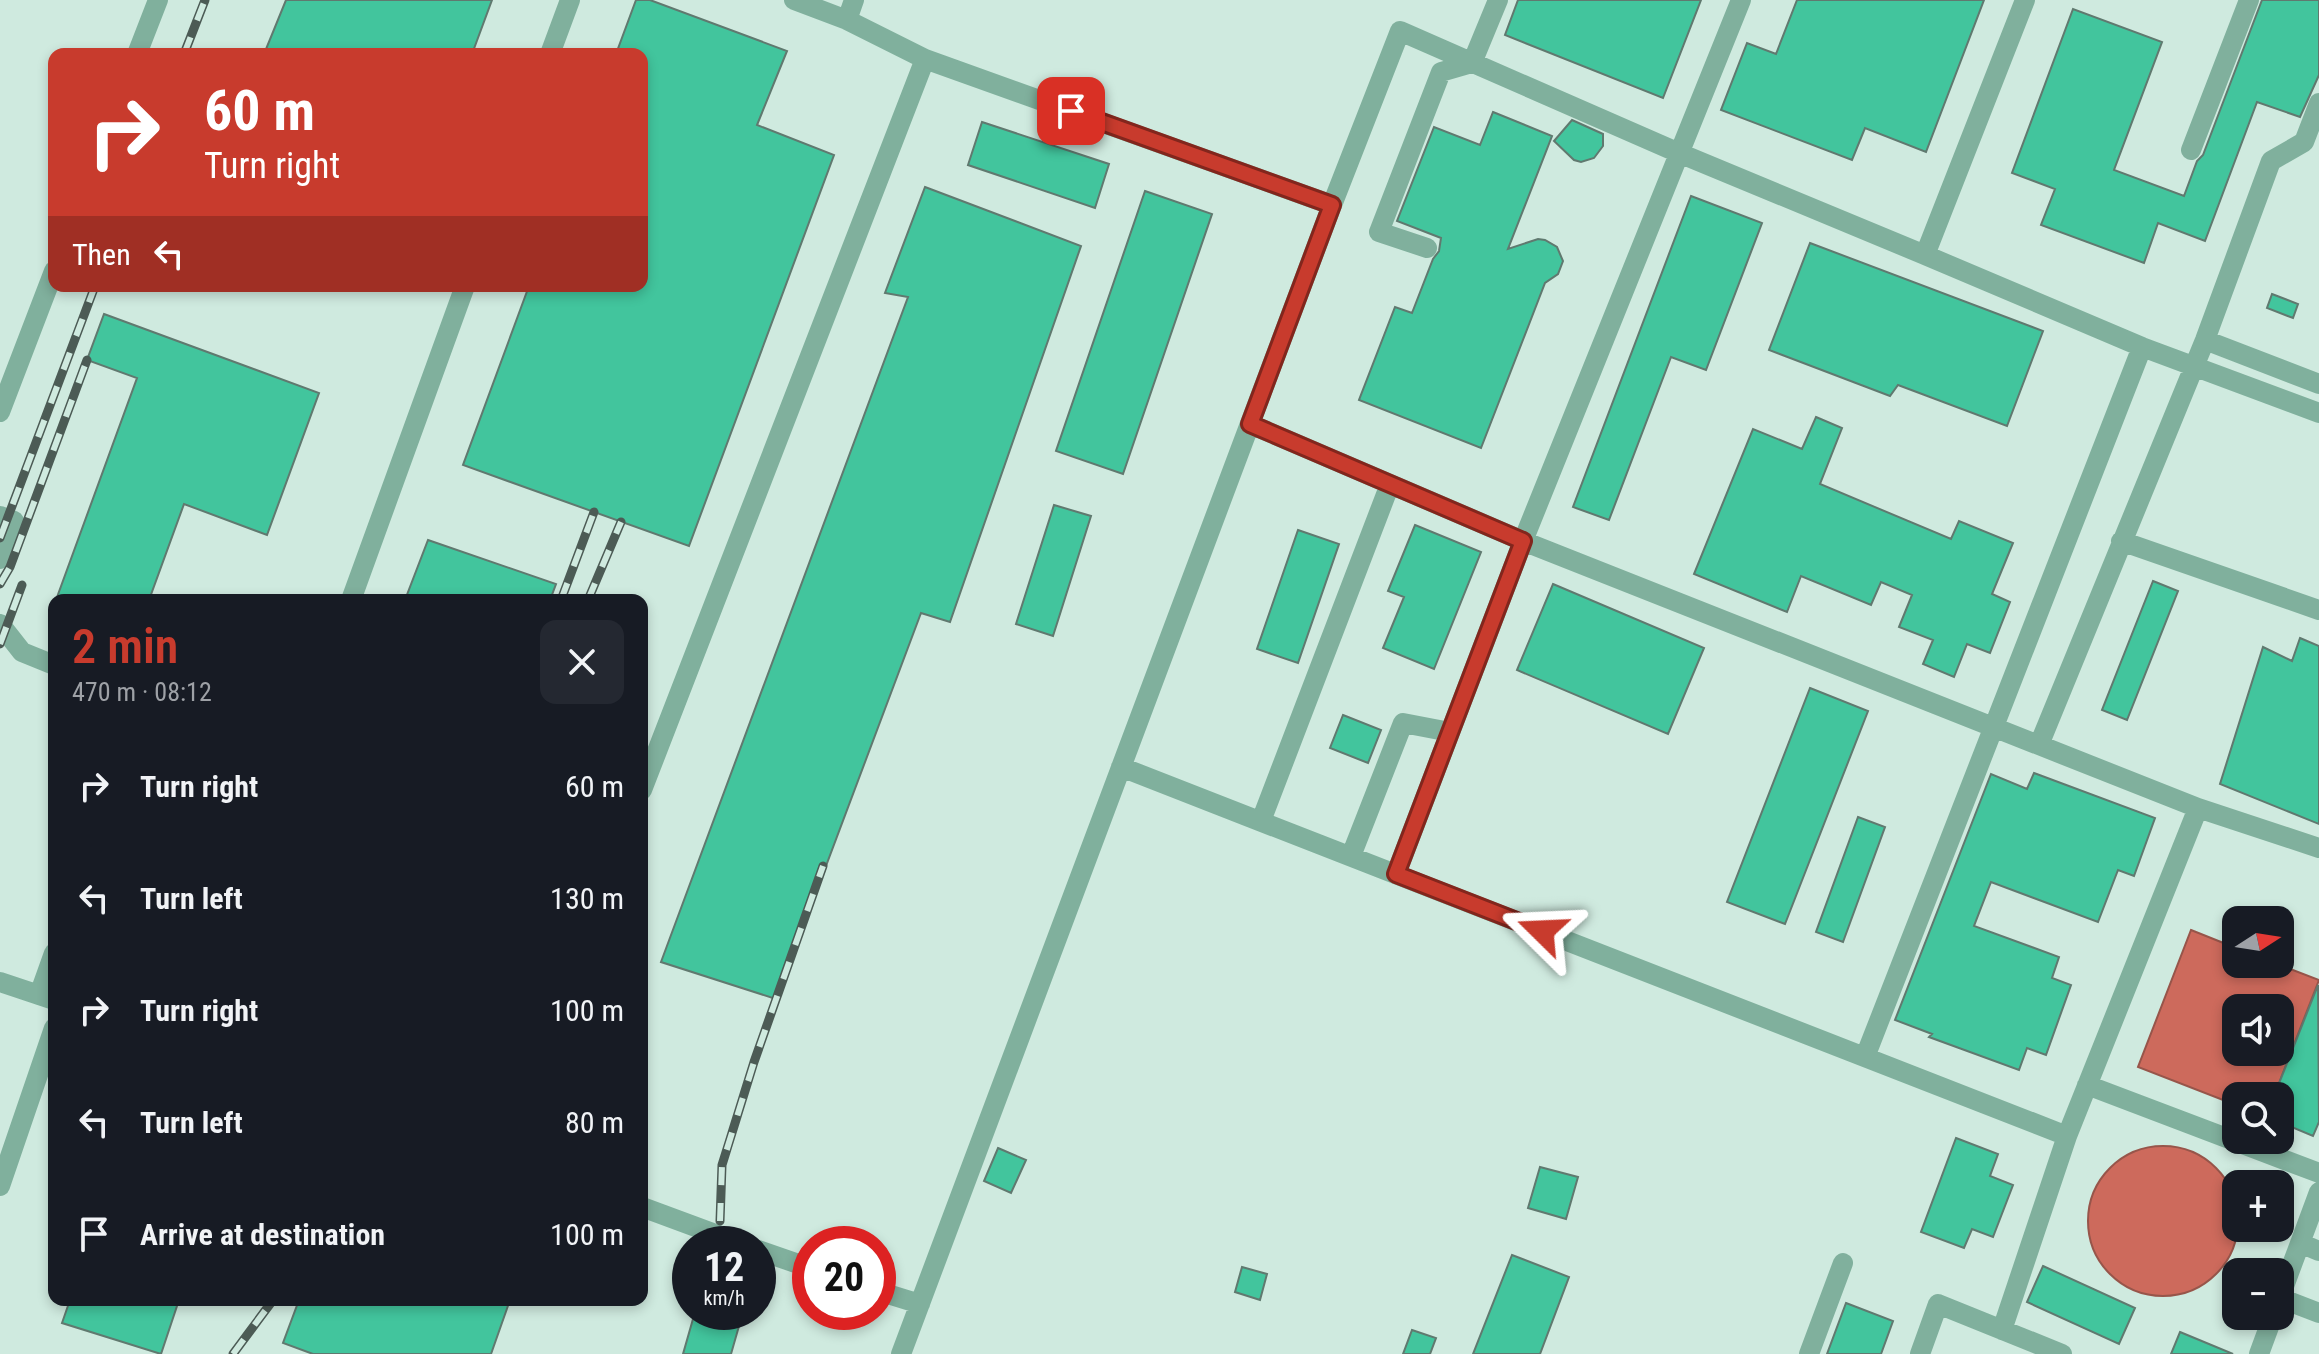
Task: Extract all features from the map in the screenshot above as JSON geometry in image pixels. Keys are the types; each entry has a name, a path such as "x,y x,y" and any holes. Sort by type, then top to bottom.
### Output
{"lane":[{"path":"139,48 158,0"},
{"path":"552,48 570,0"},
{"path":"794,0 847,20 925,59 1332,205"},
{"path":"847,20 854,0"},
{"path":"1472,63 1498,0"},
{"path":"1396,874 1523,541 1741,0"},
{"path":"1925,255 2025,0"},
{"path":"2191,150 2249,0"},
{"path":"901,1354 1400,31 1679,153 2142,347 2319,413"},
{"path":"648,775 925,59"},
{"path":"1427,248 1379,232 1441,72 1472,63"},
{"path":"2039,745 2205,340 2271,161 2304,142 2319,103"},
{"path":"0,412 48,287"},
{"path":"353,594 463,292"},
{"path":"2205,340 2319,384"},
{"path":"1865,1057 2142,347"},
{"path":"1250,424 1523,541 2198,808 2319,848"},
{"path":"1261,821 1390,484"},
{"path":"0,516 14,521 0,559"},
{"path":"2121,541 2319,610"},
{"path":"0,624 22,652 48,663"},
{"path":"1351,856 1403,723 1450,732"},
{"path":"1121,767 2067,1136"},
{"path":"2002,1330 2067,1136 2198,808"},
{"path":"0,982 47,998"},
{"path":"0,1186 48,1046"},
{"path":"2087,1085 2319,1173"},
{"path":"2294,1273 2309,1247 2319,1192"},
{"path":"648,1209 693,1226"},
{"path":"1809,1354 1843,1263"},
{"path":"896,1297 920,1304"},
{"path":"2294,1303 2319,1313"},
{"path":"1920,1354 1938,1304 2062,1354"},
{"path":"2259,1354 2268,1330"}],"shaded area":[{"path":"2191,930 2222,942 2222,978 2294,978 2294,970 2319,980 2294,1044 2294,994 2222,994 2222,1066 2286,1066 2279,1082 2222,1082 2222,1100 2138,1067"},
{"path":"2148,1147 2178,1147 2205,1158 2222,1175 2222,1242 2235,1242 2229,1258 2222,1258 2222,1267 2205,1284 2178,1295 2148,1295 2121,1284 2100,1263 2089,1236 2089,1206 2100,1179 2121,1158"}],"building":[{"path":"286,0 492,0 474,48 266,48"},
{"path":"636,0 650,0 787,51 757,125 834,155 689,546 463,465 527,292 648,292 648,48 618,48"},
{"path":"1518,0 1701,0 1663,98 1505,35"},
{"path":"1797,0 1984,0 1926,152 1865,128 1852,160 1721,110 1747,43 1776,54"},
{"path":"2262,0 2319,0 2319,75 2300,117 2257,102 2205,241 2158,223 2144,263 2041,225 2055,189 2012,173 2073,9 2162,42 2114,170 2184,196 2197,161 2203,155"},
{"path":"1493,112 1552,136 1508,249 1538,239 1545,240 1557,247 1563,261 1558,274 1545,283 1481,448 1359,400 1395,307 1412,313 1439,251 1441,238 1397,221 1434,127 1480,145"},
{"path":"1572,120 1603,134 1603,146 1594,158 1581,162 1574,160 1554,141"},
{"path":"982,122 1109,164 1095,208 968,165"},
{"path":"925,187 1081,246 950,622 921,613 776,999 661,962 908,297 885,293"},
{"path":"1145,191 1212,214 1123,474 1056,451"},
{"path":"1691,196 1762,223 1706,370 1671,357 1609,520 1573,507"},
{"path":"1810,243 2043,331 2007,426 1898,385 1890,396 1769,350"},
{"path":"2272,294 2298,304 2293,318 2267,308"},
{"path":"104,314 319,393 267,535 184,504 151,594 58,594 137,378 87,360"},
{"path":"1816,417 1842,428 1820,484 1951,539 1959,521 2013,543 1992,594 2010,602 1990,653 1967,644 1954,677 1923,664 1933,640 1899,627 1912,595 1881,582 1871,605 1801,576 1787,612 1694,574 1753,429 1802,449"},
{"path":"1054,505 1091,516 1053,636 1016,624"},
{"path":"1415,525 1481,552 1434,669 1383,648 1404,597 1388,591"},
{"path":"1298,530 1339,544 1298,663 1257,649"},
{"path":"428,540 556,584 552,594 407,594"},
{"path":"2153,581 2178,591 2127,720 2102,710"},
{"path":"1553,584 1704,648 1668,734 1517,670"},
{"path":"2300,638 2319,646 2319,824 2220,784 2263,647 2292,661"},
{"path":"1810,688 1868,711 1785,924 1727,902"},
{"path":"1343,715 1381,730 1368,763 1330,748"},
{"path":"2034,773 2155,818 2134,876 2118,870 2098,922 1991,882 1974,926 2059,957 2052,978 2071,985 2046,1055 2027,1048 2019,1070 1929,1037 1932,1034 1895,1020 1991,774 2027,789"},
{"path":"1858,817 1885,827 1843,942 1816,932"},
{"path":"2318,985 2319,1122 2313,1136 2294,1128 2294,1082 2280,1082 2286,1066 2294,1066 2294,1046"},
{"path":"1956,1138 1998,1154 1990,1176 2013,1185 1993,1237 1972,1229 1964,1248 1921,1232"},
{"path":"998,1148 1026,1160 1011,1193 984,1181"},
{"path":"1540,1167 1578,1177 1566,1219 1528,1208"},
{"path":"1512,1255 1569,1277 1540,1354 1473,1354"},
{"path":"2043,1266 2135,1308 2119,1344 2027,1302"},
{"path":"1242,1267 1267,1274 1260,1300 1235,1292"},
{"path":"1846,1303 1893,1321 1881,1354 1827,1354"},
{"path":"68,1306 177,1306 161,1354 62,1323"},
{"path":"297,1306 508,1306 491,1354 313,1354 283,1343"},
{"path":"690,1330 738,1330 731,1354 683,1354"},
{"path":"1412,1330 1436,1338 1430,1354 1403,1354"},
{"path":"2180,1332 2233,1354 2171,1354"}],"railway":[{"path":"186,48 205,0"},
{"path":"0,538 93,292"},
{"path":"0,584 10,567 87,360"},
{"path":"563,594 594,512"},
{"path":"591,594 621,522"},
{"path":"0,644 22,585"},
{"path":"720,1221 722,1165 754,1062 823,866"},
{"path":"233,1354 269,1306"}],"route":[{"path":"1071,111 1332,205 1250,424 1523,541 1396,874 1542,931"}]}
